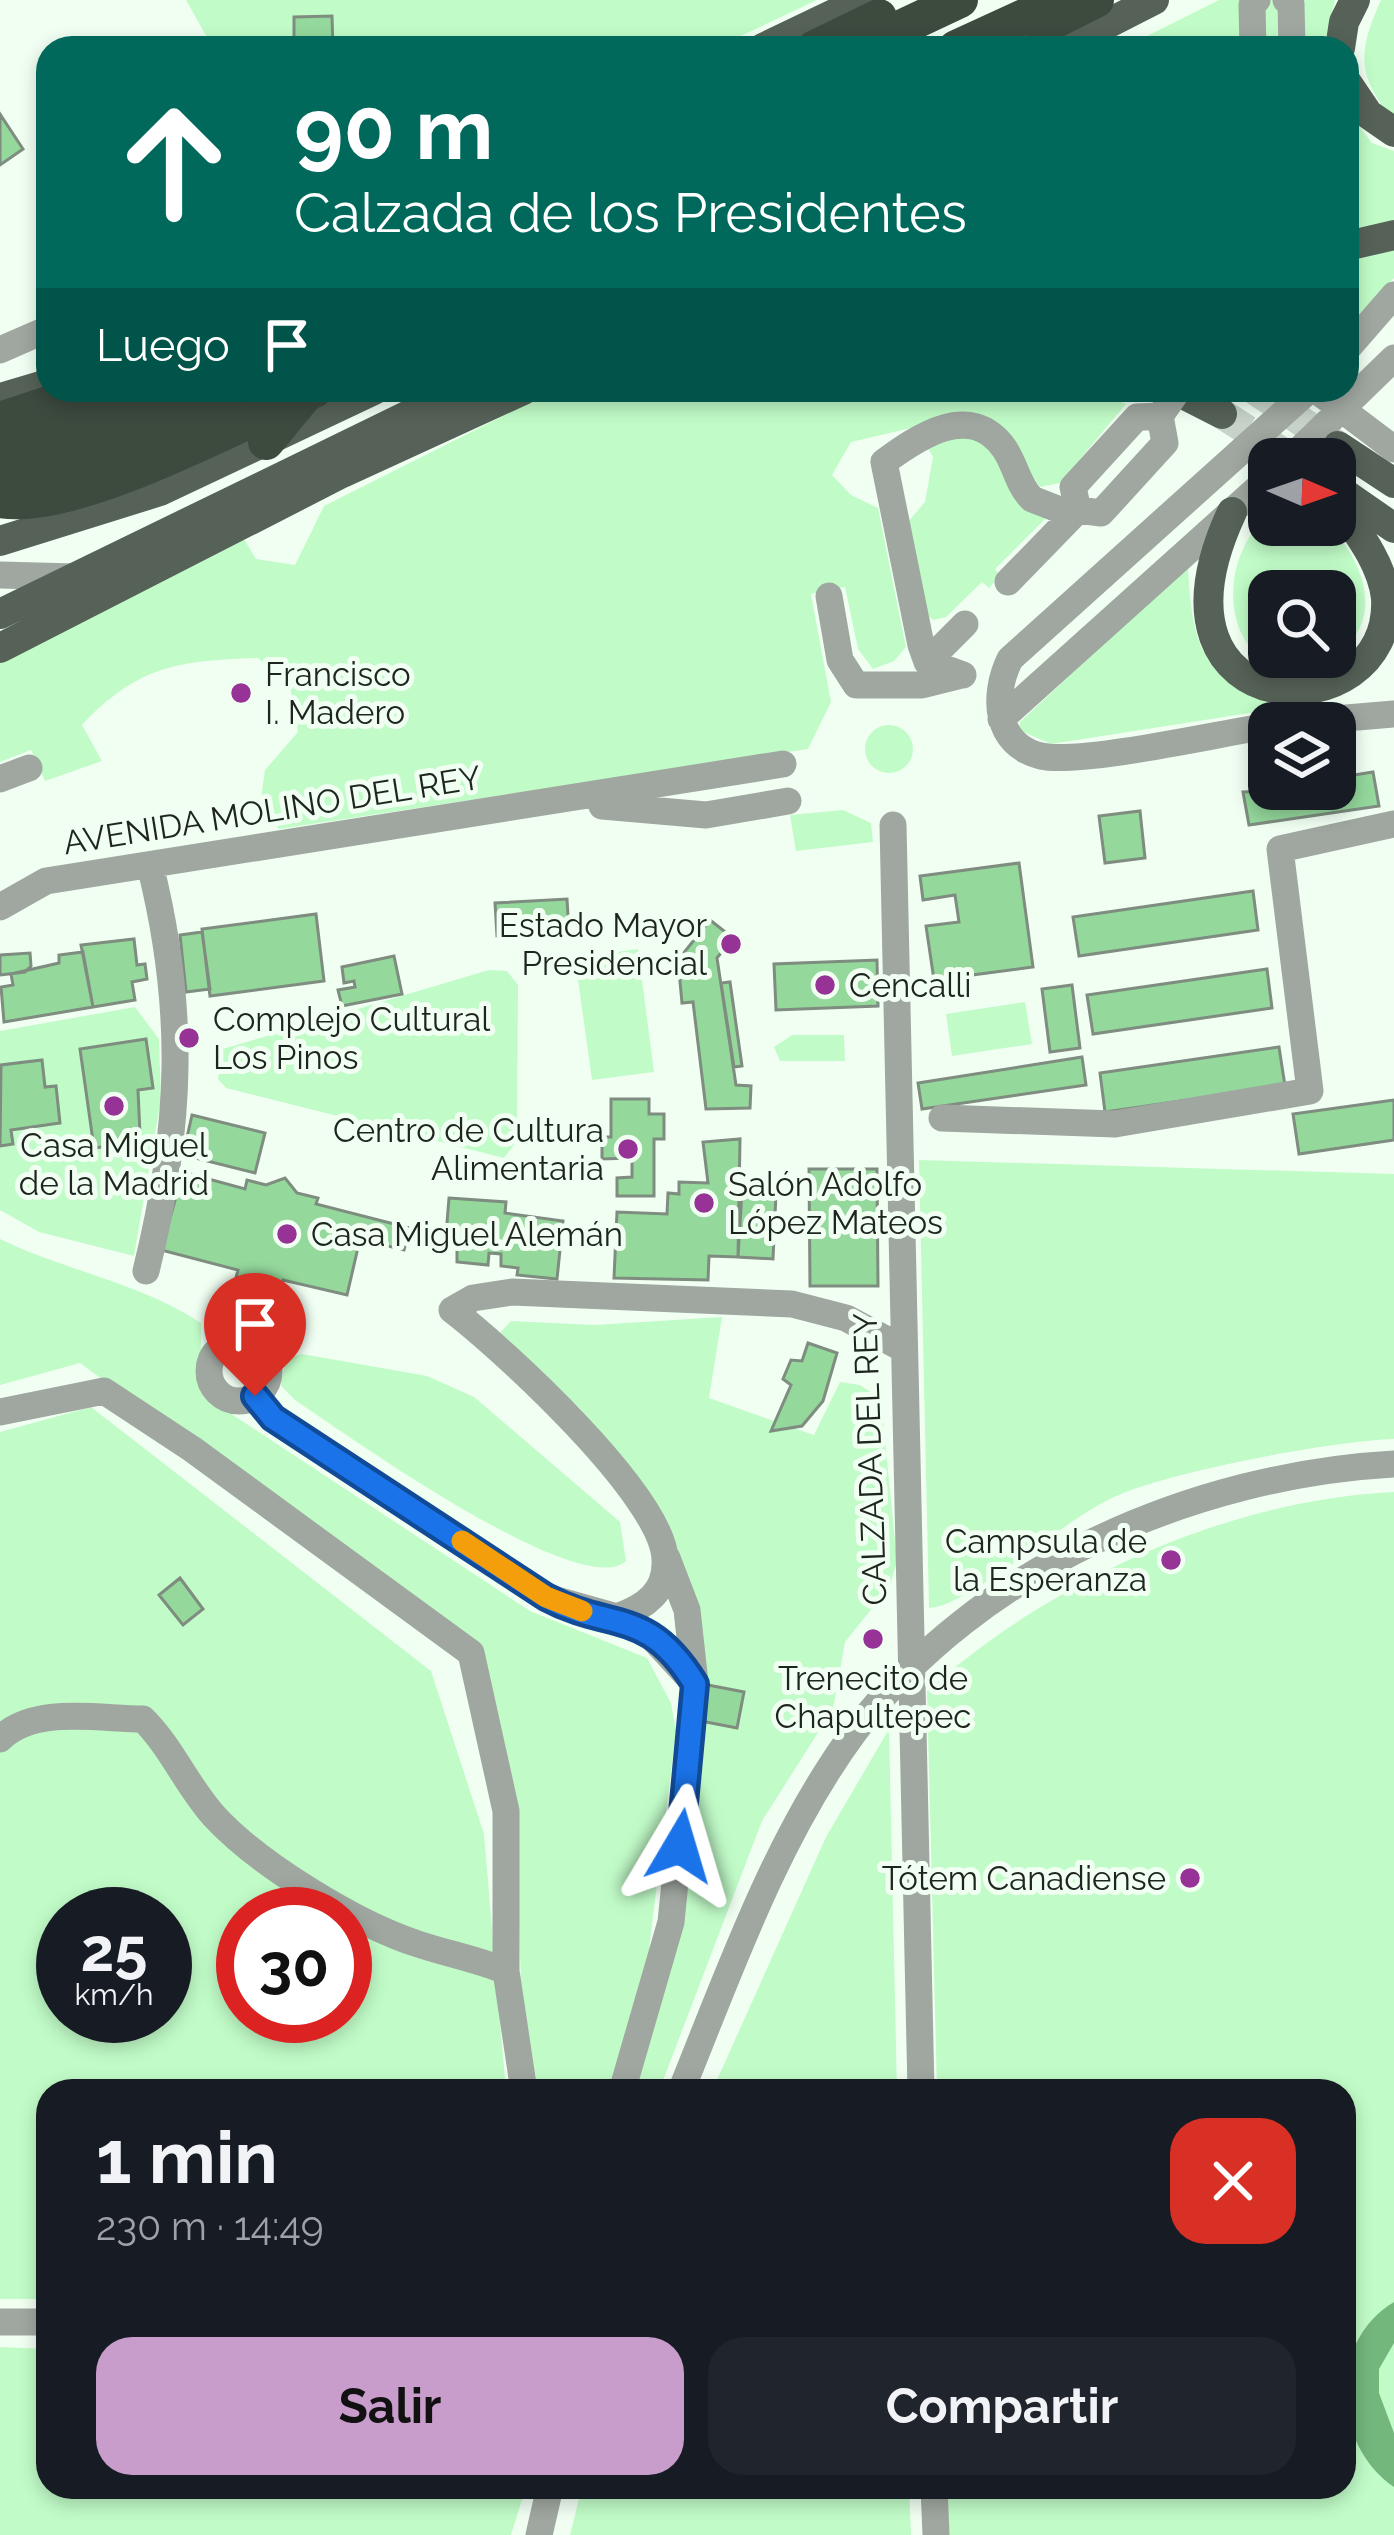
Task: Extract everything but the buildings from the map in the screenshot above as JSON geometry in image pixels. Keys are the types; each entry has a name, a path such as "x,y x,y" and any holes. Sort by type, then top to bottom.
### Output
{"highway":[{"path":"839,36 914,0"},
{"path":"884,36 960,0"},
{"path":"908,36 981,0"},
{"path":"982,36 1061,0"},
{"path":"1035,36 1104,11"},
{"path":"1054,36 1104,11"},
{"path":"0,420 54,402"},
{"path":"0,447 114,402"},
{"path":"0,447 57,434 134,402"},
{"path":"0,485 129,443 216,402"},
{"path":"0,501 153,453 264,402"},
{"path":"0,501 21,504 114,477 285,402"},
{"path":"266,442 301,402"}],"main road":[{"path":"788,36 862,0"},
{"path":"1074,36 1104,11 1154,0"},
{"path":"1341,36 1354,0"},
{"path":"1359,104 1394,132"},
{"path":"1359,244 1394,235"},
{"path":"0,398 36,388"},
{"path":"0,541 160,491 349,402"},
{"path":"0,614 435,402"},
{"path":"0,649 322,483 497,402"},
{"path":"1181,402 1222,414"},
{"path":"1356,458 1394,483"},
{"path":"1356,501 1394,527"},
{"path":"1232,512 1208,578 1210,612 1222,651 1234,668 1260,686 1310,691 1341,680 1366,657 1387,603 1374,562 1356,533"}],"street":[{"path":"1253,36 1252,5 1257,0"},
{"path":"1286,0 1291,4 1292,36"},
{"path":"1359,335 1394,295"},
{"path":"0,350 36,334"},
{"path":"1359,395 1394,358"},
{"path":"1076,513 1073,487 1137,417 1165,402"},
{"path":"927,662 884,462 934,430 952,425 981,428 1005,450 1032,499 1076,513 1101,513 1166,443 1171,402"},
{"path":"829,596 840,660 856,685 922,685 988,674 1299,402"},
{"path":"1326,402 1394,448"},
{"path":"1314,438 1352,402"},
{"path":"1001,719 1248,497"},
{"path":"1007,582 1076,513"},
{"path":"0,575 75,577"},
{"path":"927,662 964,624"},
{"path":"1010,659 1000,688 1001,719 1018,748 1058,758 1248,729"},
{"path":"927,662 963,675"},
{"path":"1356,720 1393,718"},
{"name":"AVENIDA MOLINO DEL REY","path":"0,907 46,880 782,764"},
{"path":"0,779 29,768"},
{"name":"AVENIDA MOLINO DEL REY","path":"562,802 706,814 788,801"},
{"path":"942,1118 1115,1124 1310,1091 1280,849 1394,824"},
{"name":"CALZADA DEL REY","path":"893,825 921,2079"},
{"path":"146,1270 177,1108 174,989 150,865"},
{"path":"625,2079 670,1922 695,1684 687,1610 666,1554 620,1478 575,1423 452,1310 473,1298 512,1292 792,1304 846,1318 902,1348"},
{"path":"0,1412 104,1391 192,1448 471,1653 506,1811 506,1971 522,2079"},
{"path":"255,1396 273,1418 546,1597 581,1611 617,1617 668,1649 695,1684"},
{"path":"686,2079 759,1904 814,1795 853,1734 912,1662 1007,1592 1137,1523 1262,1481 1394,1464"},
{"path":"617,1617 658,1593 666,1554"},
{"path":"0,1739 13,1726 44,1718 143,1719 212,1814 252,1852 416,1944 462,1953 506,1971"},
{"path":"0,2322 36,2322"},
{"path":"538,2535 547,2499"},
{"path":"934,2499 936,2535"}],"shaded area":[{"path":"186,0 817,0 740,36 206,36"},
{"path":"1219,0 1335,0 1326,36 1147,36"},
{"path":"1381,0 1394,0 1394,121 1373,91 1365,64 1368,35"},
{"path":"1359,126 1372,143 1394,151 1394,220 1359,230"},
{"path":"1394,249 1394,278 1359,317 1359,259"},
{"path":"531,402 1126,404 1060,483 1040,487 1000,428 967,415 851,442 832,475 851,495 878,508 906,647 894,661 873,669 858,649 845,587 811,594 831,702 808,749 279,829 260,804 265,770 298,732 290,687 258,658 182,665 122,690 82,725 102,761 45,781 31,750 0,762 0,662 244,539 256,559 295,565 324,506"},
{"path":"971,431 1049,515 995,569 1000,576 989,588 982,582 946,617 933,620 926,614 907,523 925,502 933,457 924,442"},
{"path":"1248,539 1248,546 1346,546 1365,591 1361,626 1356,634 1356,570 1248,570 1248,643 1238,625 1233,597"},
{"path":"1188,565 1193,618 1206,656 1233,684 1268,702 1248,702 1248,713 1051,744 1019,730 1020,722"},
{"path":"889,725 906,732 913,749 906,766 889,773 872,766 865,749 872,732"},
{"path":"843,810 871,823 873,842 796,851 790,815"},
{"path":"638,949 654,1072 592,1080 575,958"},
{"path":"489,970 507,971 518,985 517,1141 504,1158 226,1088 218,1079 223,1049"},
{"path":"1025,1002 1032,1044 952,1056 946,1014"},
{"path":"135,1007 159,1039 161,1099 134,1256 39,1232 0,1210 0,1031"},
{"path":"792,1035 844,1035 845,1061 780,1061 774,1047"},
{"path":"919,1160 1394,1174 1394,1439 1253,1459 1141,1486 1095,1507 969,1592 929,1608"},
{"path":"0,1239 128,1287 201,1323 201,1385 230,1413 530,1611 647,1658 671,1703 676,1731 647,1965 614,2079 536,2079 521,1983 516,1847 477,1654 80,1363 0,1385"},
{"path":"722,1317 709,1398 814,1435 840,1382 860,1385 881,1399 897,1561 890,1586 845,1642 833,1709 762,1821 664,2079 630,2079 706,1673 640,1487 580,1409 498,1335 511,1321 594,1325"},
{"path":"302,1354 427,1376 474,1397 620,1522 626,1561 601,1567 562,1558 514,1537 409,1476 281,1386 286,1365"},
{"path":"91,1407 431,1671 484,1834 505,2079 36,2079 36,2299 0,2299 0,1432"},
{"path":"1394,1492 1394,2535 948,2535 947,2499 1356,2499 1356,2079 937,2079 927,1691 1029,1614 1086,1581 1206,1529 1331,1498"},
{"path":"889,1729 897,2079 717,2079 826,1837"},
{"path":"1394,2302 1394,2343 1379,2369 1379,2393 1394,2433 1394,2487 1374,2469 1356,2438 1356,2345 1372,2320"},
{"path":"0,2347 36,2348 36,2499 522,2499 511,2535 0,2535"},
{"path":"579,2499 910,2499 911,2535 570,2535"}],"tunnel":[{"path":"1273,402 1326,438"},
{"path":"1222,414 1260,438"}],"slow traffic":[{"path":"462,1541 546,1597 582,1611"}],"place":[{"name":"Francisco I. Madero","path":"241,693"},
{"name":"Estado Mayor Presidencial","path":"731,944"},
{"name":"Cencalli","path":"825,985"},
{"name":"Complejo Cultural Los Pinos","path":"189,1038"},
{"name":"Casa Miguel de la Madrid","path":"114,1106"},
{"name":"Centro de Cultura Alimentaria","path":"628,1149"},
{"name":"Salón Adolfo López Mateos","path":"704,1203"},
{"name":"Casa Miguel Alemán","path":"287,1234"},
{"name":"Campsula de la Esperanza","path":"1171,1560"},
{"name":"Trenecito de Chapultepec","path":"873,1639"},
{"name":"Tótem Canadiense","path":"1190,1878"}],"route":[{"path":"255,1396 273,1418 546,1597 581,1611 617,1617 668,1649 695,1684 680,1846"}]}
